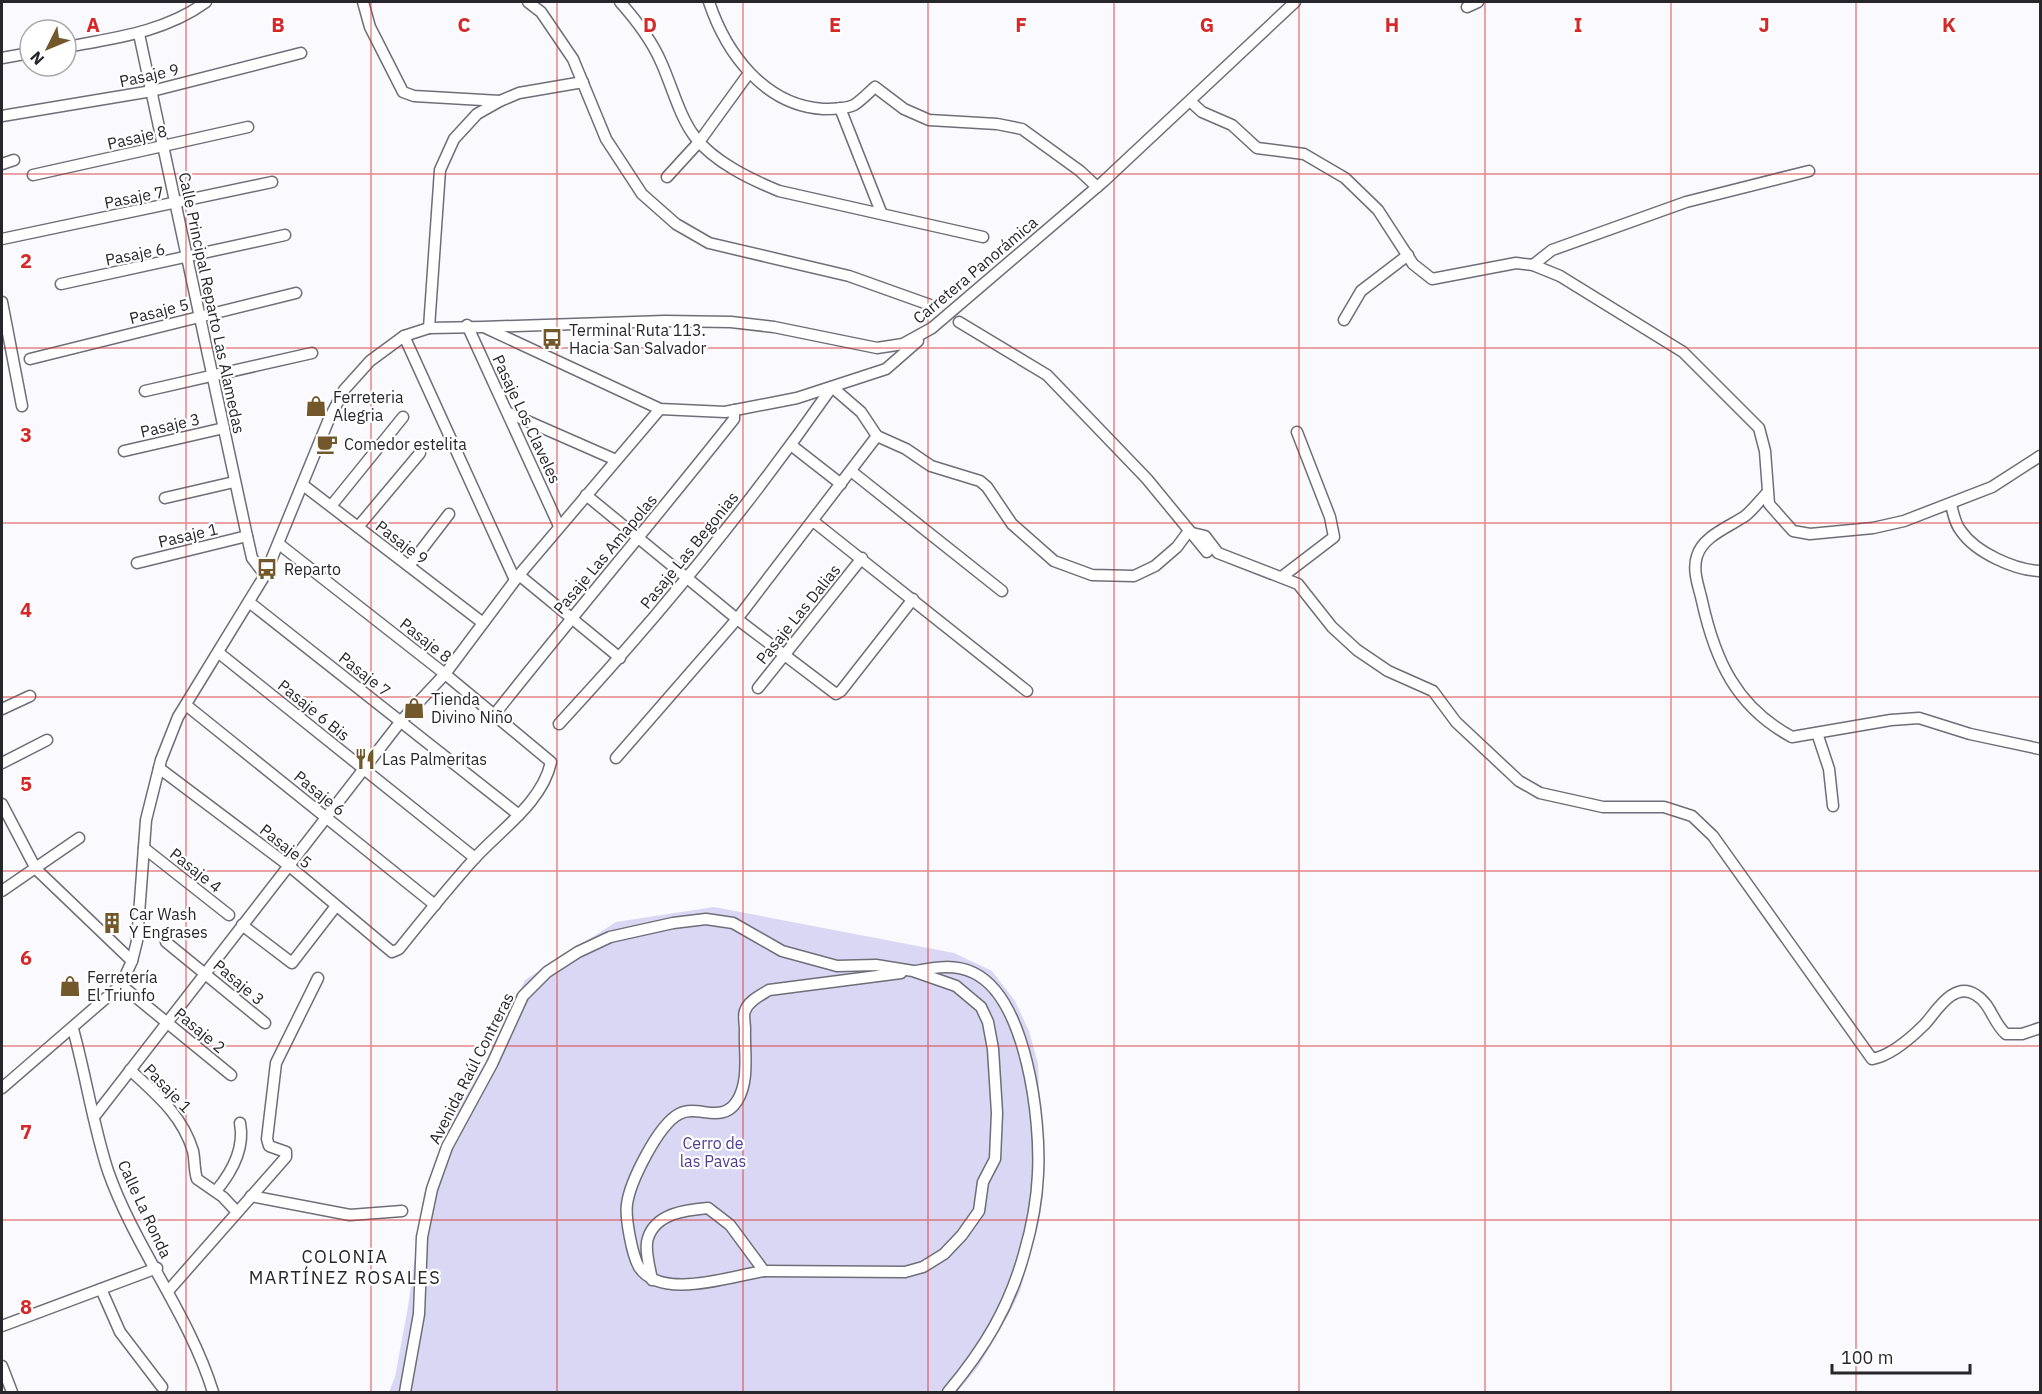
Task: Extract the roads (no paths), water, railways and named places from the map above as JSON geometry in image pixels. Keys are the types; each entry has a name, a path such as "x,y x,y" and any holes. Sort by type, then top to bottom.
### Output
{"street":[{"path":"78,44 139,34 186,16 206,2"},
{"path":"363,2 370,27 403,92 414,96 500,101"},
{"path":"528,2 542,12 573,59 606,139 642,194 676,224 709,243 849,276 933,306"},
{"path":"620,2 638,23 660,60 679,106 699,141 754,181 779,191 881,212 982,237"},
{"path":"709,2 726,38 749,73 788,102 816,108 853,106 875,87 904,109 929,120 997,124 1022,129 1080,171 1097,187"},
{"name":"Carretera Panorámica","path":"483,327 665,321 731,322 774,327 877,348 903,344 932,328 1097,187 1191,102 1295,2"},
{"path":"1467,7 1478,2"},
{"name":"Calle Principal Reparto Las Alamedas","path":"139,34 234,482 252,558 265,575"},
{"name":"Pasaje 9","path":"2,116 152,91 301,53"},
{"path":"2,58 18,55"},
{"path":"667,177 699,141 749,73"},
{"path":"429,328 440,170 454,140 477,114 500,101 519,93 583,82"},
{"path":"1191,102 1202,112 1232,125 1257,148 1304,154 1345,178 1378,210 1422,273 1432,279 1516,263 1533,265 1560,276 1683,352 1731,402 1753,419 1759,428 1765,451 1769,504 1788,527 1810,534 1887,525 1951,504 1992,487 2040,456"},
{"path":"840,108 881,212"},
{"name":"Pasaje 8","path":"33,175 248,127"},
{"path":"2,164 14,160"},
{"path":"1533,265 1552,250 1686,202 1809,171"},
{"name":"Pasaje 7","path":"2,239 175,205 272,182"},
{"name":"Pasaje 6","path":"61,284 285,235"},
{"path":"1344,320 1361,291 1408,255"},
{"name":"Pasaje 5","path":"30,359 296,293"},
{"path":"2,302 22,406"},
{"path":"959,322 1047,375 1147,479 1188,532 1207,552"},
{"path":"2,1088 121,986 132,962 137,941 146,820 159,768 178,717 265,575 329,419 344,390 370,361 404,336 429,328 467,325 483,327 660,410 734,410 797,398 886,369 932,328"},
{"name":"Pasaje Los Claveles","path":"467,325 560,526"},
{"path":"404,336 517,578 620,658"},
{"path":"145,391 312,353"},
{"path":"832,387 861,412 878,436 906,449 931,466 980,481 987,487 1012,525 1054,561 1092,575 1134,576 1155,566 1177,547 1188,532"},
{"name":"Pasaje Las Begonias","path":"559,724 688,579 791,445 832,387"},
{"path":"94,1117 325,816 401,721 445,674 517,578 615,460 660,410"},
{"name":"Pasaje Las Amapolas","path":"494,715 734,419 734,410"},
{"path":"509,413 615,460"},
{"path":"331,506 403,417"},
{"name":"Pasaje 3","path":"124,451 224,428"},
{"path":"1283,576 1334,537 1330,518 1297,432"},
{"path":"616,758 737,619 878,436"},
{"path":"791,445 841,484"},
{"path":"358,527 420,453"},
{"path":"851,471 1002,591"},
{"path":"165,498 234,482"},
{"name":"Pasaje 9","path":"303,485 483,623"},
{"path":"1767,493 1747,515 1726,527 1705,544 1697,555 1695,571 1708,631 1728,680 1751,704 1785,733 1792,736 1891,720 1919,718 1970,734 2040,749"},
{"path":"586,495 737,619 836,694 841,691 913,599"},
{"path":"1951,504 1959,529 1970,543 2012,565 2040,571"},
{"path":"409,566 449,514"},
{"path":"813,521 1027,691"},
{"path":"1188,532 1205,536 1218,553 1240,564 1283,576 1298,584 1332,627 1357,650 1388,671 1433,691 1456,722 1519,782 1540,794 1603,807 1664,807 1692,816 1713,836 1872,1059 1883,1057 1917,1031 1946,999 1964,992 1973,992 1985,1001 1997,1026 2006,1034 2040,1028"},
{"name":"Pasaje 1","path":"137,562 247,536"},
{"name":"Pasaje 8","path":"279,544 445,674 551,762 548,774 519,815"},
{"name":"Pasaje Las Dalias","path":"758,688 862,558"},
{"name":"Pasaje 7","path":"249,602 519,815"},
{"name":"Pasaje 6 Bis","path":"219,653 475,858"},
{"path":"2,709 30,696"},
{"name":"Pasaje 6","path":"186,705 435,904"},
{"path":"1817,733 1829,769 1833,806"},
{"path":"2,763 47,740"},
{"name":"Pasaje 5","path":"159,768 288,866 392,952 399,949 435,904"},
{"path":"2,804 36,870 132,962"},
{"path":"435,904 475,858 519,815"},
{"path":"2,891 36,870 79,838"},
{"name":"Pasaje 4","path":"144,848 229,915"},
{"path":"242,925 292,963 336,906"},
{"name":"Avenida Raúl Contreras","path":"405,1392 414,1355 419,1314 422,1236 432,1189 447,1147 492,1064 510,1020 523,996 547,972 578,952 610,938 673,922 706,919 733,923 782,951 837,966 876,965 913,971 956,986 981,1007 988,1022 993,1049 998,1113 995,1159 983,1182 979,1212 944,1254 923,1267 905,1272 764,1271 690,1285 652,1280 639,1267 633,1251 627,1204 643,1161 657,1138 677,1115 688,1111 716,1114 726,1111 736,1102 743,1088 745,1010 753,1000 768,990 913,971 941,966 975,974 999,994 1008,1010 1027,1063 1036,1121 1038,1174 1025,1253 1004,1313 972,1364 948,1392"},
{"name":"Pasaje 3","path":"166,942 265,1023"},
{"path":"169,1290 286,1157 286,1152 269,1146 267,1139 276,1063 318,978"},
{"name":"Pasaje 2","path":"121,986 231,1075"},
{"name":"Calle La Ronda","path":"73,1029 109,1171 205,1366 213,1392"},
{"name":"Pasaje 1","path":"130,1071 171,1109 182,1123 193,1153 197,1179 216,1191 237,1212"},
{"path":"216,1191 228,1177 237,1159 243,1138 240,1123"},
{"path":"251,1196 350,1215 402,1211"},
{"path":"652,1280 647,1239 652,1231 666,1217 685,1210 708,1208 730,1225 764,1271"},
{"path":"2,1326 157,1268"},
{"path":"101,1289 120,1332 162,1387"},
{"path":"2,1365 12,1392"}],"place":[{"name":"Terminal Ruta 113. Hacia San Salvador","path":"552,339"},
{"name":"Ferreteria Alegria","path":"316,406"},
{"name":"Comedor estelita","path":"327,444"},
{"name":"Reparto","path":"267,569"},
{"name":"Tienda Divino Niño","path":"414,708"},
{"name":"Las Palmeritas","path":"365,759"},
{"name":"Car Wash Y Engrases","path":"112,923"},
{"name":"Ferretería El Triunfo","path":"70,986"}],"district":[{"name":"COLONIA MARTÍNEZ ROSALES","path":"345,1267"}],"park label":[{"name":"Cerro de las Pavas","path":"713,1152"}]}
